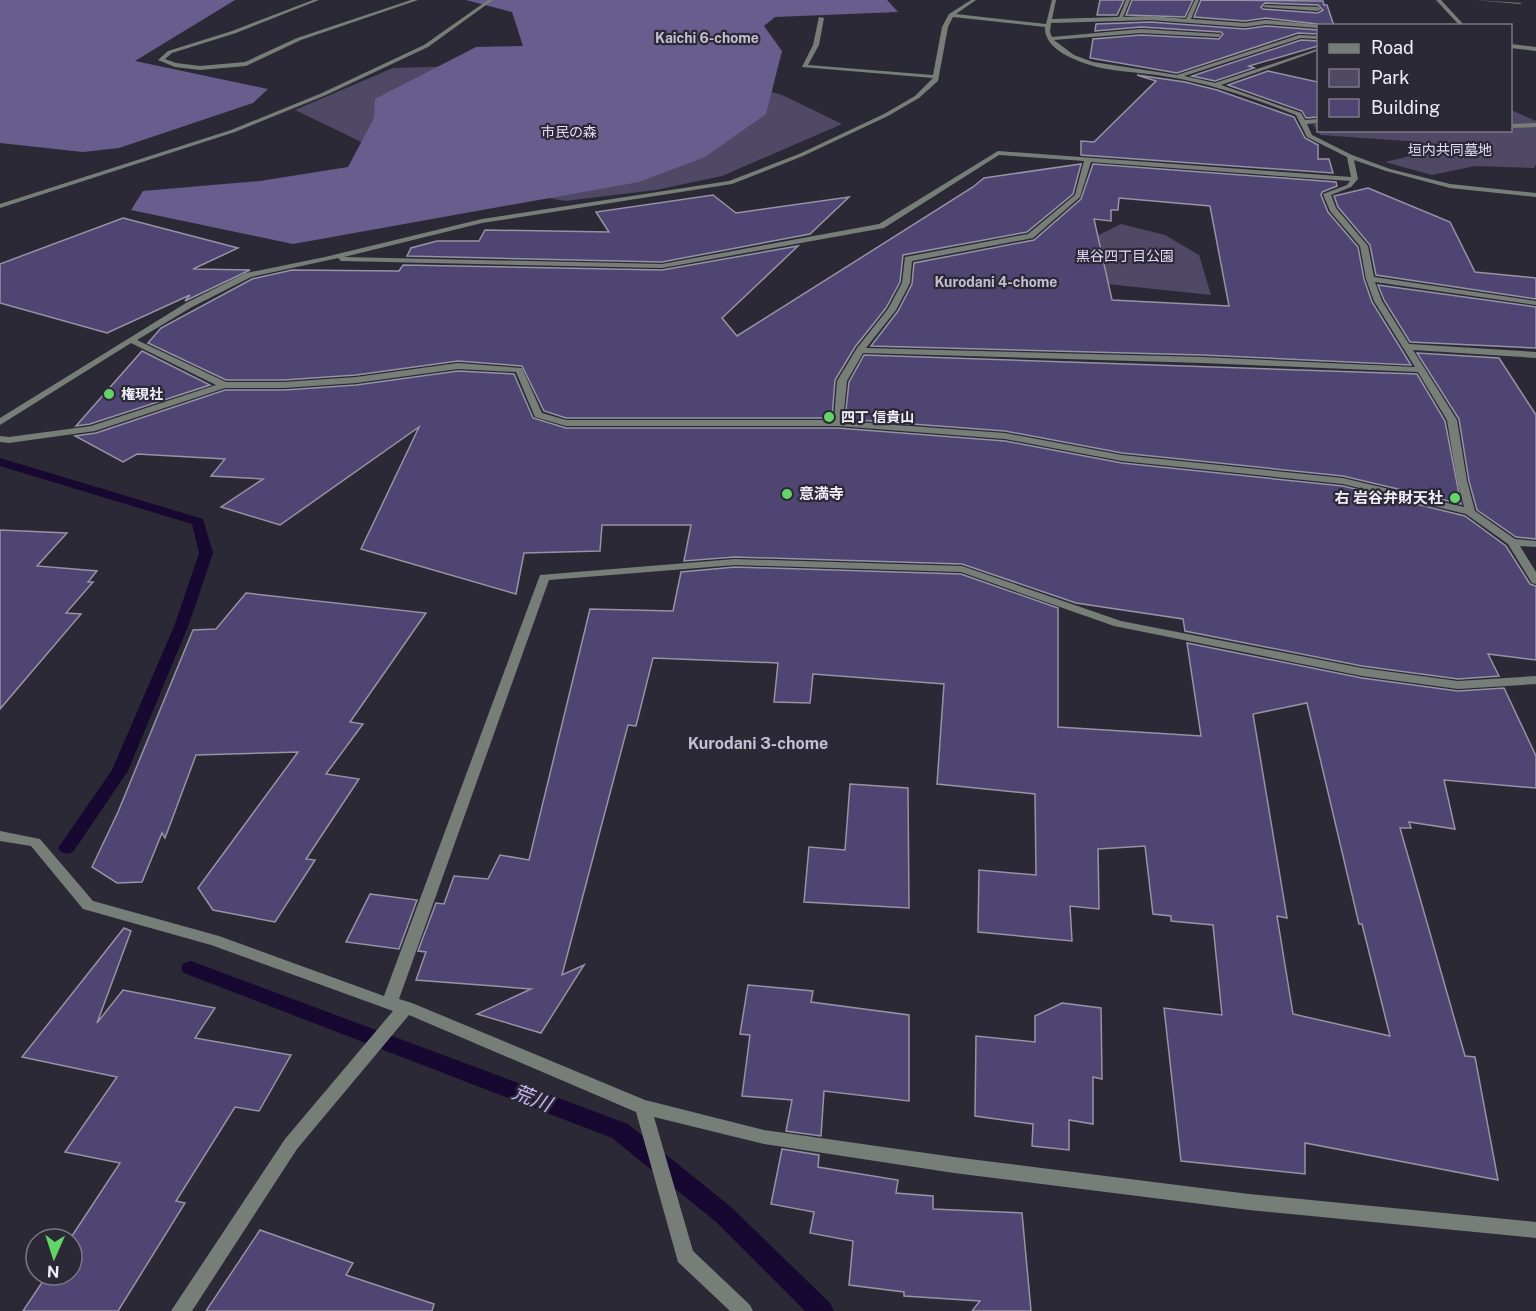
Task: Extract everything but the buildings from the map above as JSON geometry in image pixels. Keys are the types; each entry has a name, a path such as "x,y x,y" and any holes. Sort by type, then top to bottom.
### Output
{"street":[{"path":"317,0 234,32 170,52 161,60 175,65 200,68 246,63 298,39 416,0"},
{"path":"0,206 233,131 324,94 390,65 426,46 491,0"},
{"path":"1054,0 1047,34 1077,59 1095,65 1179,76 1216,85 1299,114 1309,136 1350,156 1388,170 1450,186 1536,195"},
{"path":"1121,17 1128,0"},
{"path":"1188,21 1197,0"},
{"path":"1438,0 1460,24"},
{"path":"1476,0 1520,3"},
{"path":"0,422 189,305 249,275 325,259 482,220 730,183 831,142 917,97 935,81 945,27 951,15 967,1"},
{"path":"1266,22 1265,3 1318,9"},
{"path":"951,15 1049,23 1121,17 1245,25 1266,22 1317,26"},
{"path":"821,18 816,45 804,66 936,77"},
{"path":"1051,39 1141,31 1219,34"},
{"path":"1179,76 1301,36 1317,37"},
{"path":"1512,46 1536,49"},
{"path":"1216,85 1315,50"},
{"path":"1303,122 1317,121"},
{"path":"1512,126 1536,125"},
{"path":"325,259 662,266 881,226 998,153 1355,179"},
{"path":"1350,156 1355,179"},
{"path":"838,423 842,381 860,350 892,310 906,284 908,259 1030,236 1078,196 1088,159"},
{"path":"1355,179 1349,186 1327,194 1333,210 1364,246 1370,279 1378,301 1452,420 1462,481 1470,512"},
{"path":"1370,279 1536,303"},
{"path":"131,340 224,385"},
{"path":"1408,347 1536,355"},
{"path":"860,350 1422,370"},
{"path":"0,439 9,440 92,429 224,385 356,380 458,366 498,367 519,370 538,415 566,423 838,423 1005,436 1122,458 1343,481 1470,512 1512,542 1536,581"},
{"path":"1512,542 1536,544"},
{"path":"181,1311 291,1144 387,1029 397,1006 544,577 735,562 963,569 1118,624 1362,672 1458,685 1536,680"},
{"path":"0,837 35,842 88,905 214,940 397,1006 643,1107 764,1137 954,1165 1249,1202 1536,1230"},
{"path":"643,1107 685,1256 743,1311"}],"green space":[{"path":"0,0 235,0 135,61 268,89 253,103 119,148 83,152 0,143"},
{"path":"466,0 887,0 898,12 775,17 764,26 782,51 766,114 705,157 639,182 293,244 131,210 143,191 260,181 348,167 374,118 375,99 476,47 523,46 512,12"},
{"name":"市民の森","path":"575,63 723,78 782,95 842,124 722,176 656,190 565,201 452,180 378,150 295,110 393,68"},
{"name":"垣内共同墓地","path":"1512,110 1536,121 1536,164 1534,168 1475,166 1432,175 1385,162 1427,152 1421,142 1320,135 1318,132 1512,132"},
{"name":"黒谷四丁目公園","path":"1121,224 1165,235 1199,255 1211,295 1060,279 1095,237"}],"waterway":[{"path":"0,462 198,522 206,553 182,624 120,771 67,848"},
{"name":"荒川","path":"191,968 620,1131 723,1214 822,1311"}],"place":[{"name":"権現社","path":"109,394"},
{"name":"四丁 信貴山","path":"829,417"},
{"name":"意満寺","path":"787,494"},
{"name":"右 岩谷弁財天社","path":"1455,498"}],"district":[{"name":"Kaichi 6-chome","path":"707,38"},
{"name":"Kurodani 4-chome","path":"996,282"},
{"name":"Kurodani 3-chome","path":"758,743"}]}
